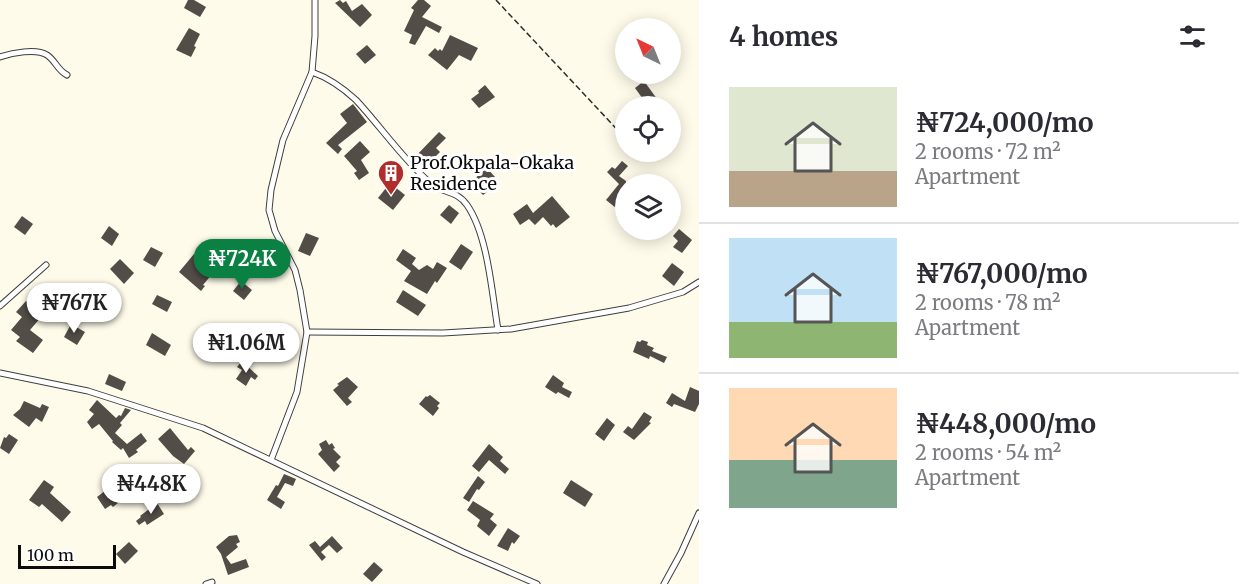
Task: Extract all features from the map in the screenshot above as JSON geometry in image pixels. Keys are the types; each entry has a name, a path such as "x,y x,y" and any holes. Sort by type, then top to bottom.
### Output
{"street":[{"path":"271,460 297,392 307,332 295,270 275,231 269,210 271,190 283,140 312,72 315,0"},
{"path":"0,57 38,52 47,55 59,71 67,75"},
{"path":"312,72 322,75 356,100 431,184 452,192 466,204 473,215 480,235 490,276 498,330"},
{"path":"0,306 46,265"},
{"path":"307,332 443,333 511,329 629,308 683,292 699,282"},
{"path":"0,373 88,391 203,428 463,552 537,584"},
{"path":"664,584 699,513"}],"path":[{"path":"496,0 615,127"}],"building":[{"path":"188,0 194,0 206,7 200,17 184,8"},
{"path":"340,0 343,3 346,1 352,11 362,4 372,15 360,27 335,3"},
{"path":"418,0 424,0 431,6 422,17 442,27 439,33 426,26 415,45 409,43 412,35 404,31 414,10 411,8"},
{"path":"189,28 200,34 191,57 176,50"},
{"path":"450,35 478,48 471,61 459,55 447,70 428,55 435,48 442,51"},
{"path":"367,45 376,55 365,64 356,54"},
{"path":"640,84 646,84 655,96 641,96 635,88"},
{"path":"485,85 495,97 479,108 471,99"},
{"path":"353,104 367,122 338,145 342,149 338,154 326,143 347,123 340,114"},
{"path":"439,132 446,138 436,148 440,152 423,169 413,159"},
{"path":"360,141 370,152 361,160 369,173 359,180 354,173 357,171 344,156"},
{"path":"621,162 628,166 621,174 615,174 615,180 607,172 612,167 615,169"},
{"path":"487,168 495,177 483,187 487,192 483,195 473,180"},
{"name":"Prof.Okpala-Okaka Residence","path":"390,183 405,195 393,210 378,198"},
{"path":"615,189 615,207 606,200"},
{"path":"552,196 570,217 556,228 543,217 535,225 529,219 520,225 513,214 527,204 533,213"},
{"path":"449,205 459,213 451,224 440,215"},
{"path":"22,216 33,224 25,235 14,227"},
{"path":"109,226 119,234 112,246 101,238"},
{"path":"681,231 692,240 682,253 673,247 681,240"},
{"path":"306,233 319,238 310,256 298,251"},
{"path":"461,244 473,252 461,270 449,262"},
{"path":"151,247 163,253 155,267 143,260"},
{"path":"403,249 416,258 412,264 419,270 427,265 433,269 437,262 447,268 427,294 404,281 411,271 396,260"},
{"path":"194,254 213,273 201,291 179,272"},
{"path":"120,259 134,273 124,284 110,269"},
{"path":"672,263 684,272 674,286 662,276"},
{"path":"241,281 252,290 244,300 233,291"},
{"path":"403,290 426,305 418,316 396,302"},
{"path":"40,292 45,296 35,309 42,316 30,330 43,340 33,353 16,341 20,337 11,330 22,317 16,312 26,301 30,304"},
{"path":"157,295 172,302 167,312 152,304"},
{"path":"71,324 85,332 77,345 64,337"},
{"path":"152,333 171,345 165,356 146,345"},
{"path":"642,340 654,348 652,351 667,357 664,363 650,356 649,359 633,352 637,341"},
{"path":"242,361 258,376 255,380 251,377 246,386 236,379 242,370 237,367"},
{"path":"109,374 126,382 122,391 105,384"},
{"path":"553,375 564,383 562,387 572,392 569,398 545,387"},
{"path":"347,377 358,387 348,398 352,402 347,406 333,390"},
{"path":"690,387 699,391 699,404 695,412 674,404 672,407 666,403 672,393 685,401"},
{"path":"430,395 440,403 433,416 419,404"},
{"path":"97,400 116,418 121,416 125,408 131,410 115,433 127,444 141,433 147,441 136,450 138,452 129,458 123,448 121,450 112,442 99,424 92,429 87,422 94,414 89,410"},
{"path":"24,401 40,408 42,404 49,407 42,422 36,418 29,427 13,415"},
{"path":"644,412 652,417 649,422 651,423 634,440 623,432 628,426 632,429"},
{"path":"607,418 615,425 604,441 595,434"},
{"path":"170,428 188,450 191,447 195,451 184,464 173,456 158,439"},
{"path":"9,434 18,440 9,454 0,448 4,437 6,438"},
{"path":"326,440 329,445 332,443 335,448 333,449 341,457 336,462 340,466 334,472 318,454 322,450 319,444"},
{"path":"489,444 503,457 500,461 509,469 505,474 489,460 479,472 472,466"},
{"path":"284,474 296,479 293,486 285,483 277,497 285,502 281,509 267,500"},
{"path":"478,476 485,482 479,490 477,489 469,502 463,498"},
{"path":"44,480 54,487 50,493 71,512 62,522 42,504 39,507 29,500"},
{"path":"571,480 593,494 585,507 563,493"},
{"path":"110,487 119,499 113,507 111,505 105,509 97,497"},
{"path":"473,501 494,514 490,519 497,525 489,536 477,526 480,520 467,510"},
{"path":"157,503 164,514 147,525 145,521 139,525 136,521 140,516"},
{"path":"508,528 520,536 514,544 512,542 508,551 497,546"},
{"path":"237,535 240,542 236,544 238,547 226,557 231,564 246,559 249,567 228,575 221,554 216,547 229,536"},
{"path":"332,536 343,548 337,553 329,545 321,552 326,557 322,561 309,545 315,541 320,547"},
{"path":"129,542 138,551 125,564 116,554"},
{"path":"374,562 383,570 372,582 363,574"}],"place":[{"name":"Prof.Okpala-Okaka Residence","path":"391,196"}]}
